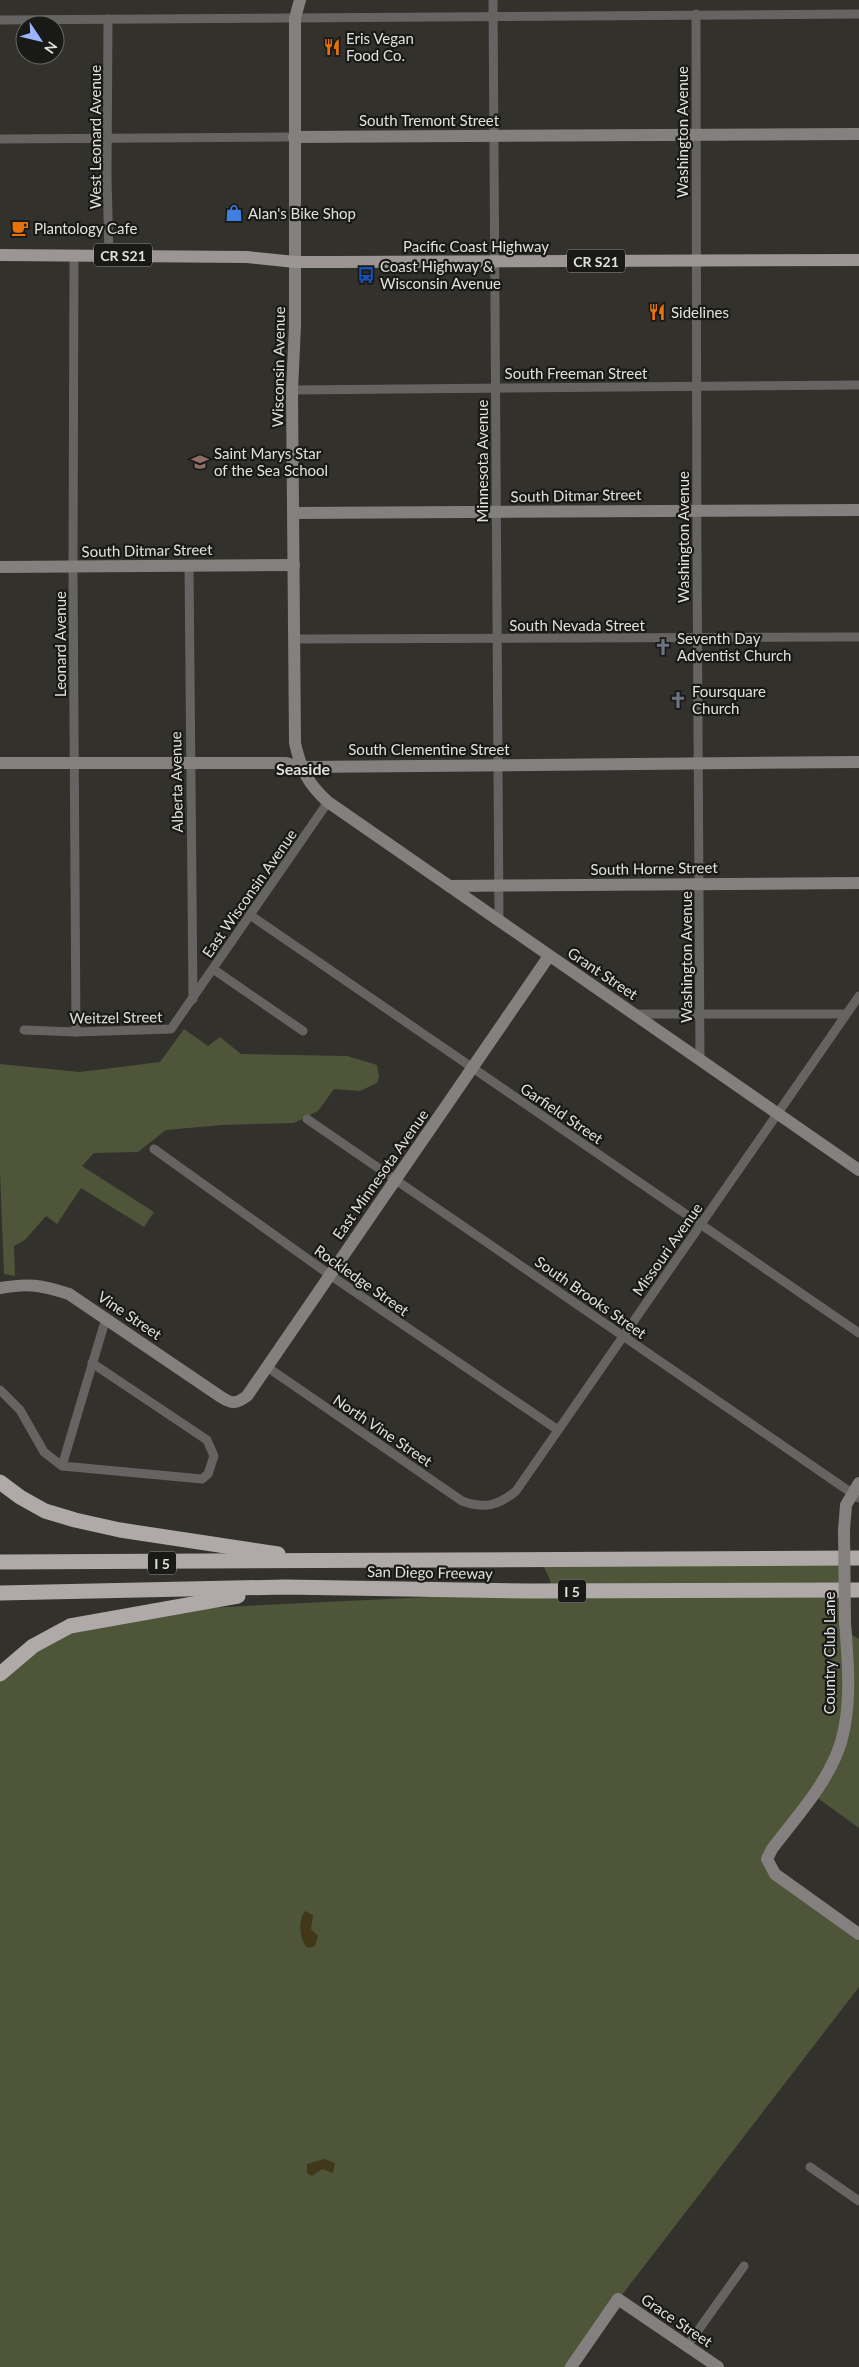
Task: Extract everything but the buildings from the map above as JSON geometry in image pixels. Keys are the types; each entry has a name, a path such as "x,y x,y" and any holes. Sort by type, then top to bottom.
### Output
{"highway":[{"path":"0,1482 20,1497 45,1510 75,1520 120,1530 324,1561"},
{"name":"San Diego Freeway","path":"0,1562 859,1558"},
{"path":"0,1674 33,1646 70,1626 285,1587"},
{"name":"San Diego Freeway","path":"0,1593 285,1587 531,1591 859,1590"}],"main road":[{"name":"CR S21","path":"0,255 246,257 295,262"},
{"name":"Pacific Coast Highway","path":"295,262 859,260"}],"street":[{"name":"Minnesota Avenue","path":"493,0 499,921"},
{"path":"0,20 108,19 296,7 492,16 859,14"},
{"name":"Wisconsin Avenue","path":"296,7 295,262 292,390 295,744 300,767 313,788 328,802"},
{"name":"Washington Avenue","path":"696,14 698,510 696,638 700,1060"},
{"name":"West Leonard Avenue","path":"108,19 107,138 110,255"},
{"name":"South Tremont Street","path":"0,139 859,134"},
{"name":"Leonard Avenue","path":"74,255 73,567 76,1032"},
{"name":"South Freeman Street","path":"292,390 859,385"},
{"name":"South Ditmar Street","path":"294,512 859,510"},
{"name":"Alberta Avenue","path":"189,565 192,999"},
{"name":"South Ditmar Street","path":"0,567 294,565"},
{"name":"South Nevada Street","path":"294,639 859,637"},
{"name":"South Clementine Street","path":"0,763 286,763 300,767 859,762"},
{"name":"East Wisconsin Avenue","path":"192,999 328,802"},
{"name":"Grant Street","path":"328,802 859,1170"},
{"name":"South Horne Street","path":"450,886 859,883"},
{"name":"Garfield Street","path":"250,915 859,1333"},
{"name":"East Minnesota Avenue","path":"231,1403 239,1402 247,1396 550,956"},
{"path":"214,968 303,1031"},
{"name":"Missouri Avenue","path":"488,1507 504,1500 516,1491 859,996"},
{"name":"Weitzel Street","path":"24,1030 76,1032 171,1030 192,999"},
{"path":"634,1014 846,1014"},
{"name":"South Brooks Street","path":"307,1119 857,1492"},
{"name":"Rockledge Street","path":"154,1148 330,1275 558,1430"},
{"name":"Vine Street","path":"0,1288 24,1284 46,1286 69,1294 231,1403"},
{"path":"62,1466 106,1318"},
{"path":"0,1390 14,1403 44,1452 62,1466 202,1479 208,1474 214,1456 207,1440 92,1363"},
{"name":"North Vine Street","path":"267,1367 462,1501 488,1507"},
{"name":"Country Club Lane","path":"857,1492 846,1505 844,1530 845,1624 853,1637 848,1704 840,1744 822,1779 772,1849 767,1859 775,1874 859,1934"},
{"path":"810,2167 859,2201"},
{"path":"686,2346 744,2266"},
{"name":"Grace Street","path":"570,2367 618,2299 718,2367"}],"green space":[{"path":"184,1029 208,1046 220,1037 241,1054 347,1056 377,1065 379,1077 377,1083 360,1091 334,1089 318,1111 294,1123 222,1125 166,1130 138,1152 94,1153 82,1166 154,1212 144,1227 81,1188 57,1224 46,1216 25,1240 14,1246 15,1276 4,1274 0,1172 0,1064 80,1072 160,1062"},
{"path":"538,1555 842,1556 852,1635 859,1639 859,1828 812,1794 769,1862 859,1933 859,1987 618,2300 571,2367 0,2367 0,1672 57,1632 185,1609 551,1591 550,1580"}],"sand":[{"path":"305,1911 313,1915 311,1929 318,1936 315,1946 308,1948 303,1941 300,1930 301,1919"},
{"path":"324,2159 335,2163 333,2173 322,2169 312,2176 307,2173 307,2164"}],"place":[{"name":"Eris Vegan Food Co.","path":"332,47"},
{"name":"Alan's Bike Shop","path":"234,213"},
{"name":"Plantology Cafe","path":"20,228"},
{"name":"Coast Highway & Wisconsin Avenue","path":"366,275"},
{"name":"Sidelines","path":"657,312"},
{"name":"Saint Marys Star of the Sea School","path":"200,462"},
{"name":"Seventh Day Adventist Church","path":"663,647"},
{"name":"Foursquare Church","path":"678,700"}],"district":[{"name":"Seaside","path":"303,768"}]}
